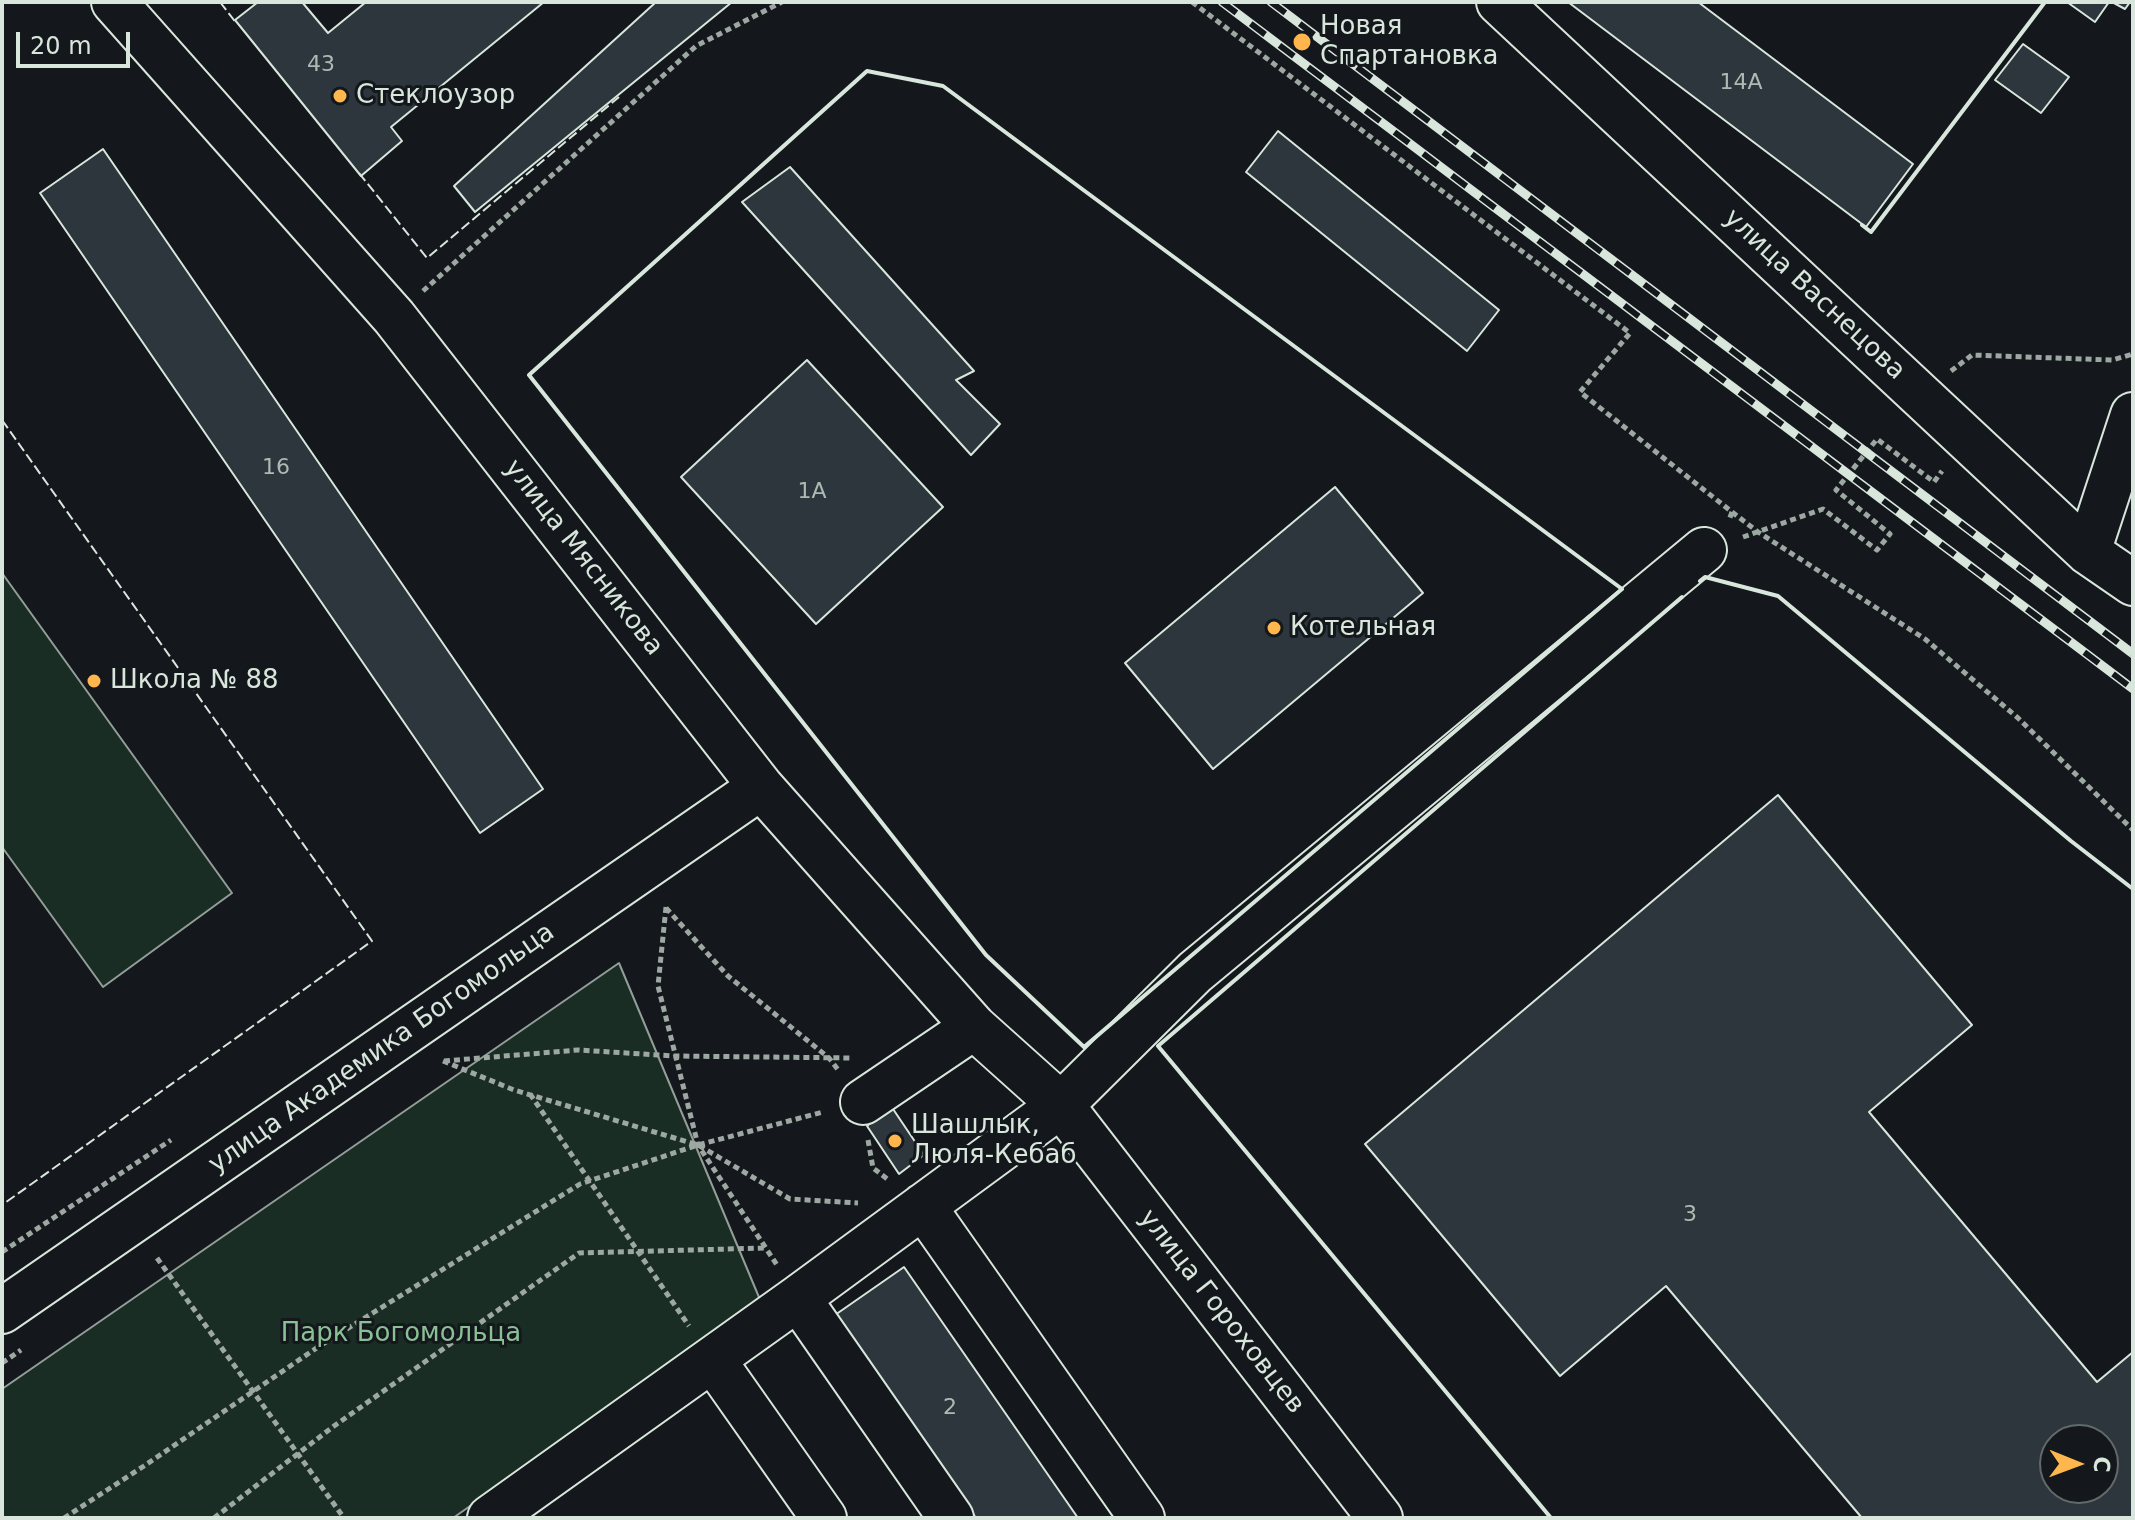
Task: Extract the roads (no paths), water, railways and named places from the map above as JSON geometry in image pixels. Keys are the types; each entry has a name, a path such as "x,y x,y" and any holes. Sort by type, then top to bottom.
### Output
{"street":[{"name":"улица Мясникова","path":"114,2 394,317 761,787 974,1027 1061,1105"},
{"name":"улица Васнецова","path":"1499,2 2088,552 2133,583"},
{"path":"2088,552 2133,415"},
{"path":"490,1518 713,1360 1061,1105 1195,972 1722,537"},
{"name":"улица Академика Богомольца","path":"2,1311 761,787"},
{"path":"863,1102 974,1027"},
{"name":"улица Гороховцев","path":"1061,1105 1380,1518"},
{"path":"923,1206 1142,1518"},
{"path":"798,1298 951,1518"},
{"path":"713,1360 824,1518"}],"railway":[{"path":"1222,2 2133,689"},
{"path":"1271,2 2133,654"}],"place":[{"name":"Новая Спартановка","path":"1302,42"},
{"name":"Стеклоузор","path":"340,96"},
{"name":"Котельная","path":"1274,628"},
{"name":"Школа № 88","path":"94,681"},
{"name":"Шашлык, Люля-Кебаб","path":"895,1141"}],"park label":[{"name":"Парк Богомольца","path":"401,1334"}]}
